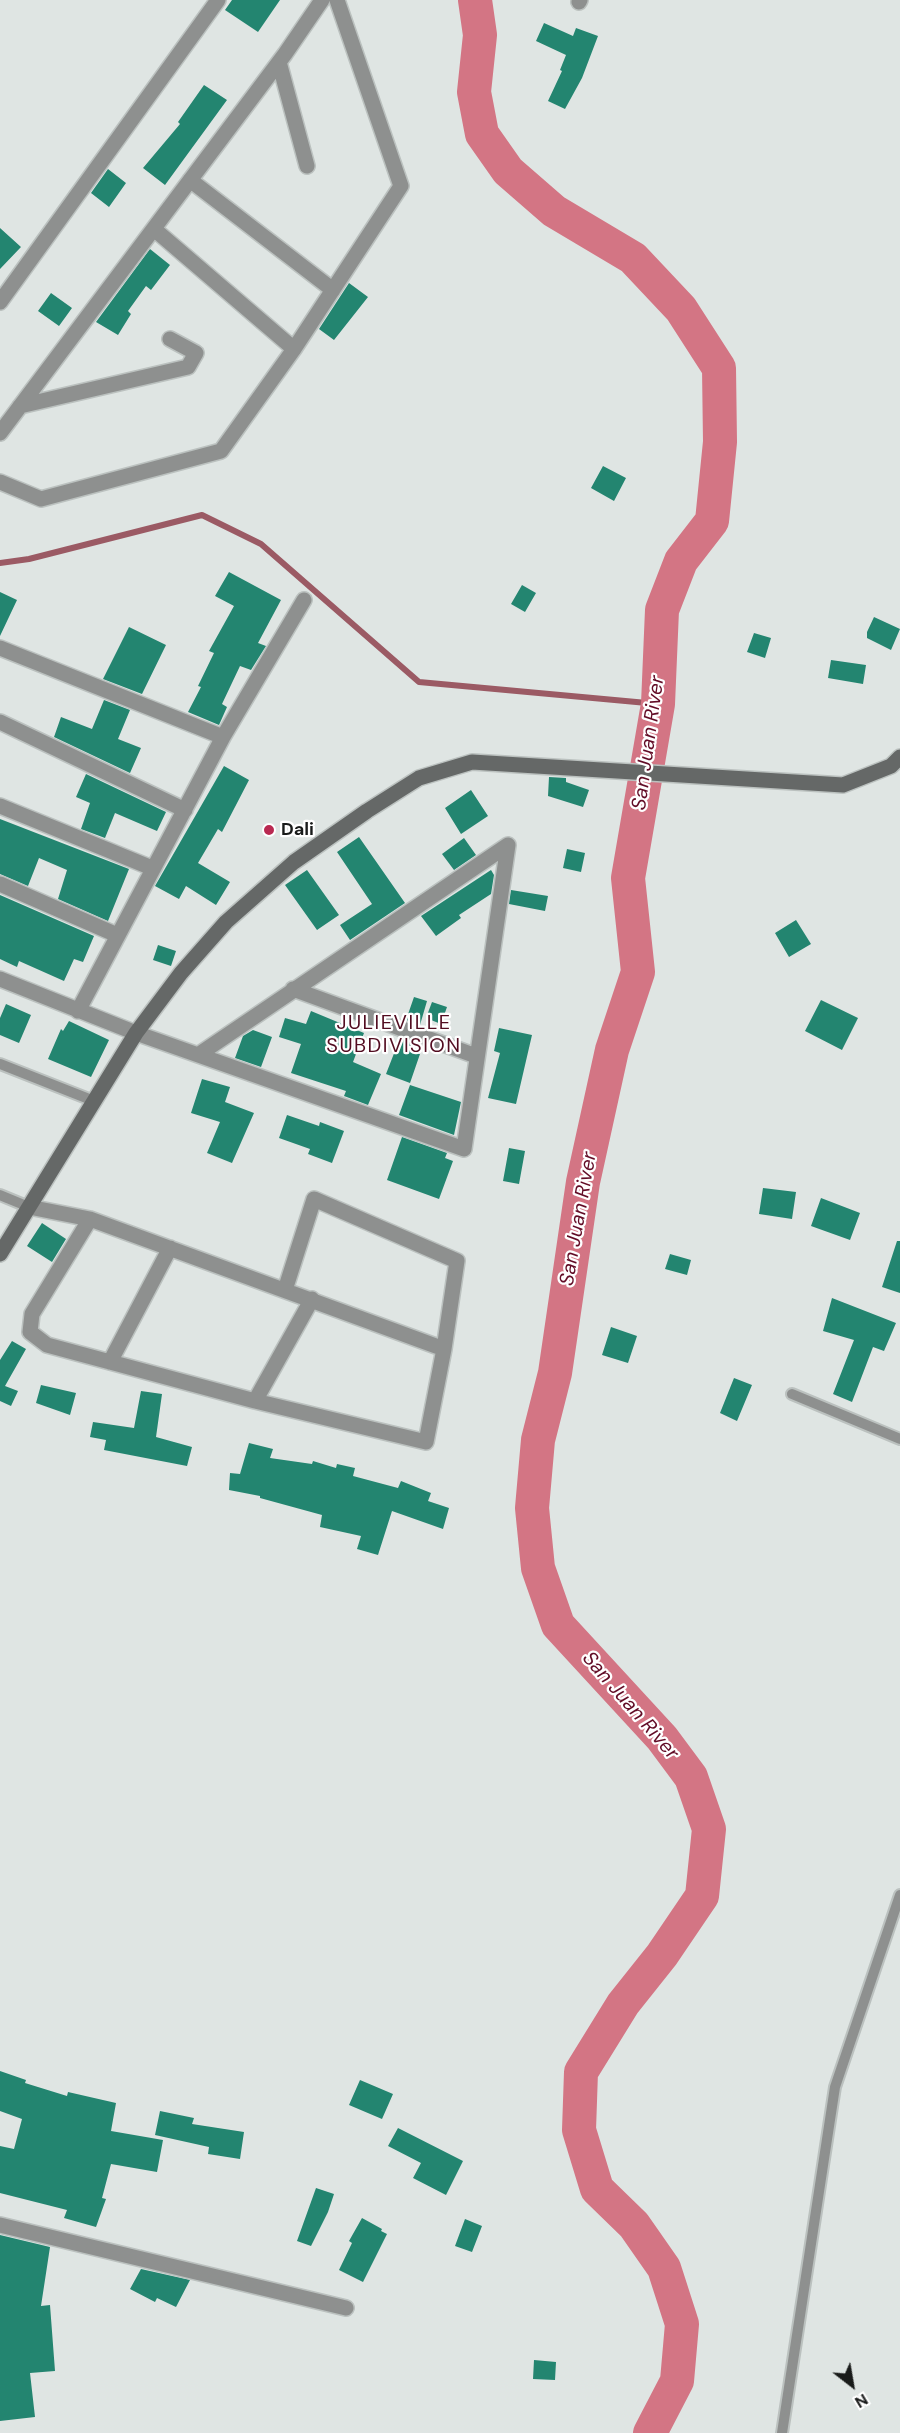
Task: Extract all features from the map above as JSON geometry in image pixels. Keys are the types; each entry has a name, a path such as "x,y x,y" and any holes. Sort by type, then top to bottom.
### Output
{"main road":[{"path":"0,1254 136,1033 181,973 226,922 294,862 366,811 419,778 472,762 843,785 891,766 900,757"}],"street":[{"path":"0,302 218,0"},
{"path":"0,433 279,62 322,0"},
{"path":"0,482 40,499 221,451 294,349 401,186 337,0"},
{"path":"279,62 307,166"},
{"path":"190,180 333,290"},
{"path":"154,229 294,349"},
{"path":"20,406 188,367 196,353 170,339"},
{"path":"78,1011 152,868 224,737 304,600"},
{"path":"0,648 224,737"},
{"path":"0,722 184,810"},
{"path":"0,806 152,868"},
{"path":"0,979 136,1033 198,1055 464,1149 508,845 198,1055"},
{"path":"0,884 117,934"},
{"path":"293,989 476,1056"},
{"path":"90,1219 32,1314 30,1332 47,1345 255,1401 426,1442 444,1349 457,1261 314,1199 285,1290"},
{"path":"29,1207 90,1219 444,1349"},
{"path":"110,1362 170,1248"},
{"path":"255,1401 312,1299"},
{"path":"0,2225 346,2308"}],"lane":[{"path":"0,1064 94,1101"},
{"path":"0,1195 29,1207"},
{"path":"792,1394 900,1439"},
{"path":"782,2433 835,2087 900,1895"}],"building":[{"path":"232,0 280,0 258,32 225,10"},
{"path":"544,23 573,36 576,28 598,36 582,78 565,109 548,101 562,71 560,70 566,55 536,41"},
{"path":"204,85 227,100 165,185 143,168 180,124 178,122"},
{"path":"108,169 126,183 109,207 91,193"},
{"path":"0,228 21,247 0,269"},
{"path":"150,249 170,265 151,290 146,286 128,311 131,314 118,335 96,322"},
{"path":"349,283 368,297 334,340 319,329"},
{"path":"51,293 72,308 59,326 38,311"},
{"path":"603,466 626,478 614,501 591,488"},
{"path":"229,572 281,600 258,643 266,646 251,670 240,666 222,704 227,707 219,725 188,712 201,687 198,686 214,653 209,651 234,606 215,596"},
{"path":"522,585 536,593 525,612 511,604"},
{"path":"0,592 17,600 0,636"},
{"path":"874,617 900,629 891,650 867,638 867,632"},
{"path":"129,627 166,645 142,694 103,679"},
{"path":"754,633 771,638 765,658 747,652"},
{"path":"831,660 866,665 863,684 828,678"},
{"path":"104,700 130,710 118,739 141,748 130,773 54,737 61,717 92,729"},
{"path":"224,766 249,780 222,832 218,829 198,863 230,882 216,905 186,886 179,899 155,886"},
{"path":"86,774 166,812 157,831 115,813 105,838 81,829 90,803 76,797"},
{"path":"549,777 566,778 566,782 589,790 583,807 548,796"},
{"path":"471,790 488,816 461,834 445,808"},
{"path":"0,819 129,869 108,921 58,899 67,870 39,858 28,886 0,874"},
{"path":"359,837 405,903 350,940 340,925 372,904 337,852"},
{"path":"464,838 476,855 454,870 442,854"},
{"path":"567,849 585,853 581,872 563,868"},
{"path":"307,870 339,915 317,930 285,885"},
{"path":"491,870 494,875 491,894 459,915 461,918 436,936 421,916"},
{"path":"511,890 548,896 545,911 509,904"},
{"path":"0,895 94,936 83,962 74,959 64,981 19,961 17,967 0,959"},
{"path":"796,920 811,944 789,957 775,933"},
{"path":"158,945 176,951 171,966 153,960"},
{"path":"414,997 427,1001 420,1025 406,1020"},
{"path":"821,1000 858,1018 842,1050 805,1031"},
{"path":"432,1002 447,1007 441,1024 426,1018"},
{"path":"6,1004 31,1015 19,1043 0,1035 0,1018"},
{"path":"311,1011 364,1033 353,1062 381,1074 368,1105 344,1096 346,1091 291,1073 301,1044 279,1037 285,1018 306,1024"},
{"path":"69,1021 109,1040 91,1077 48,1059 61,1029 63,1031"},
{"path":"499,1028 532,1035 516,1104 488,1098 500,1053 494,1051"},
{"path":"253,1030 272,1037 261,1067 235,1058 243,1036"},
{"path":"400,1038 413,1043 411,1051 420,1054 410,1083 386,1074"},
{"path":"202,1079 230,1087 225,1102 254,1113 232,1163 207,1153 220,1122 191,1113"},
{"path":"410,1085 461,1102 454,1135 399,1115"},
{"path":"287,1115 319,1126 320,1122 344,1131 332,1163 308,1154 310,1149 279,1138"},
{"path":"402,1137 447,1153 445,1158 453,1161 439,1199 387,1180"},
{"path":"509,1148 525,1151 519,1184 503,1181"},
{"path":"763,1188 796,1192 792,1219 759,1214"},
{"path":"821,1198 860,1213 850,1240 811,1226"},
{"path":"42,1223 66,1239 52,1262 27,1246"},
{"path":"897,1241 900,1241 900,1293 882,1287"},
{"path":"670,1254 691,1260 687,1275 665,1269"},
{"path":"832,1298 896,1323 884,1351 873,1347 852,1402 833,1394 854,1340 823,1331"},
{"path":"611,1327 637,1336 628,1363 602,1355"},
{"path":"12,1341 26,1349 5,1386 18,1391 11,1406 0,1401 0,1360"},
{"path":"734,1378 752,1385 737,1421 720,1413"},
{"path":"41,1385 76,1393 70,1415 36,1403"},
{"path":"141,1391 162,1394 156,1437 192,1447 187,1466 104,1450 106,1440 90,1437 93,1422 134,1428"},
{"path":"249,1443 273,1449 270,1458 312,1464 313,1461 336,1468 337,1464 355,1468 353,1476 398,1488 401,1481 431,1493 428,1501 449,1508 443,1529 392,1511 378,1555 357,1549 361,1536 320,1527 322,1515 260,1498 260,1496 229,1490 230,1473 240,1474"},
{"path":"0,2071 26,2080 25,2083 67,2096 68,2092 116,2103 111,2131 163,2140 157,2172 111,2164 102,2198 106,2199 96,2227 64,2218 67,2210 0,2193 0,2146 14,2149 22,2119 0,2111"},
{"path":"360,2080 393,2094 382,2119 349,2105"},
{"path":"160,2111 194,2118 192,2124 244,2132 240,2159 208,2154 209,2147 155,2135"},
{"path":"398,2128 463,2161 446,2195 413,2178 421,2163 388,2146"},
{"path":"316,2188 334,2194 311,2246 297,2241"},
{"path":"362,2218 387,2234 363,2282 339,2270 352,2243 349,2241"},
{"path":"465,2219 482,2226 472,2252 455,2246"},
{"path":"0,2235 50,2247 41,2306 50,2305 55,2371 30,2373 35,2417 0,2421"},
{"path":"141,2269 190,2280 176,2307 157,2298 155,2302 130,2289"},
{"path":"534,2360 556,2362 555,2380 533,2379"}],"waterway":[{"name":"San Juan River","path":"475,0 480,35 474,92 482,134 508,171 554,211 633,258 681,309 719,368 720,442 712,521 681,561 662,610 658,704 628,878 638,972 612,1050 583,1182 555,1373 538,1440 532,1508 538,1568 558,1625 662,1738 691,1777 709,1829 702,1896 662,1955 623,2004 581,2072 579,2130 597,2189 634,2225 664,2268 682,2324 677,2381 650,2433"},
{"path":"0,563 29,559 202,515 261,544 419,682 658,704"}],"place":[{"name":"Dali","path":"269,830"}],"district":[{"name":"JULIEVILLE SUBDIVISION","path":"394,1036"}]}
